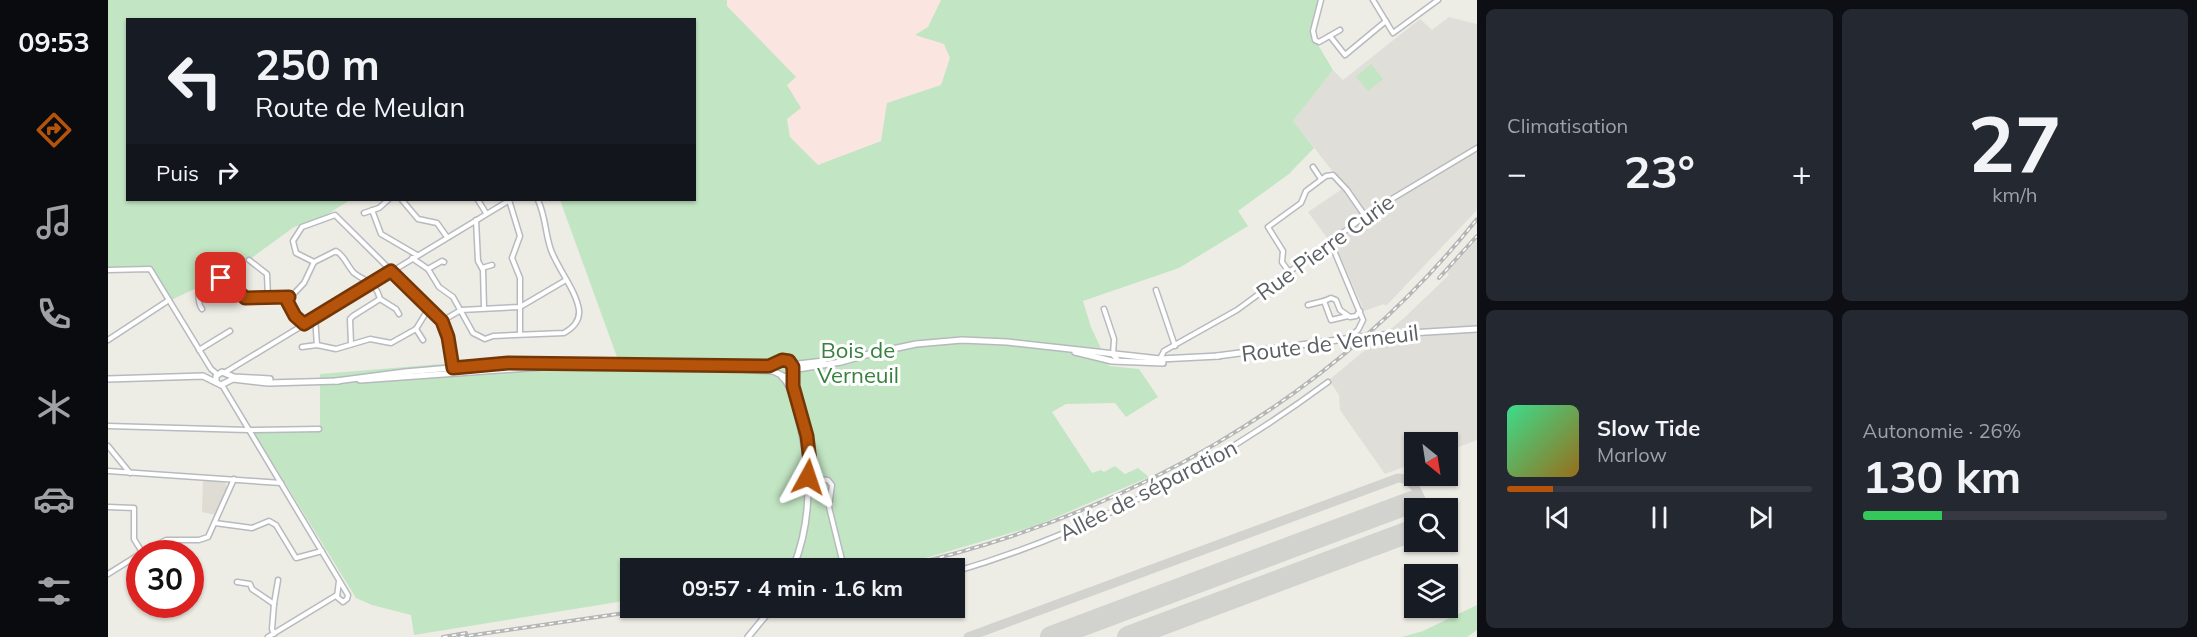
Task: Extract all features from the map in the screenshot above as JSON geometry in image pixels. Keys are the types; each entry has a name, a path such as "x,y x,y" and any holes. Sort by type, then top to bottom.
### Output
{"main road":[{"name":"Route de Verneuil","path":"1071,350 1086,356 1119,362 1163,361 1219,356 1393,333 1477,330"},
{"name":"Route de Verneuil","path":"790,362 804,364 916,344 962,340 1007,342 1163,361 1219,356"},
{"name":"Route de Verneuil","path":"792,373 800,368 841,362 873,353"},
{"path":"206,377 222,383 233,379 254,382 336,381 451,371 508,363 769,366 784,360 790,362 793,367 793,386 807,436 810,478 810,509 805,534 797,558"},
{"path":"778,363 776,368 780,376"},
{"path":"698,366 774,371 788,384 800,422 810,478"},
{"path":"222,383 225,373"},
{"path":"108,378 206,377 225,373 236,378 295,382"},
{"path":"780,376 792,373"},
{"path":"217,375 222,383"},
{"path":"748,637 764,618"}],"street":[{"path":"1322,0 1313,31 1315,40 1319,42 1340,30"},
{"path":"1373,0 1393,33 1438,0"},
{"path":"1330,36 1345,55 1386,21"},
{"name":"Rue Pierre Curie","path":"1163,361 1174,347 1237,310 1365,216 1477,148"},
{"path":"1313,167 1322,179"},
{"path":"1289,272 1282,262 1282,251 1268,227 1301,203 1306,191 1322,179 1328,175 1335,176 1365,216"},
{"path":"364,213 387,201"},
{"path":"403,201 418,219 437,223 447,237"},
{"path":"479,201 486,213"},
{"path":"225,373 507,201"},
{"path":"509,201 519,231 519,241 512,258 520,278 520,333"},
{"path":"412,258 428,269 439,287 453,297 473,333 479,338 512,336 520,333 558,334 573,327 578,319 579,311 551,252 545,216 538,201"},
{"path":"372,210 381,234 417,255"},
{"path":"314,262 296,253 293,241 302,227 334,215 442,321 448,337 451,371"},
{"path":"476,220 484,308"},
{"path":"1330,241 1360,311 1362,324 1348,339"},
{"path":"304,324 287,301 304,283 314,262 336,251 343,256 352,271 372,282 380,299 396,309 399,315"},
{"path":"249,260 267,274 268,297"},
{"path":"428,269 444,262"},
{"path":"482,268 492,265"},
{"path":"108,270 150,269 211,369 217,375"},
{"path":"202,309 199,305 199,284 203,278 226,279 245,298 289,297"},
{"path":"442,321 461,310 520,307 566,280"},
{"path":"1156,290 1174,347 1173,353 1178,359"},
{"path":"1308,304 1324,302 1331,298 1336,300 1340,310 1348,315 1353,317 1360,311"},
{"path":"351,344 350,319 380,299"},
{"path":"108,340 169,300"},
{"path":"1324,302 1331,320 1348,315"},
{"path":"302,347 316,345 336,349 370,339 391,343 416,329 429,308"},
{"path":"1104,309 1114,339 1113,355 1119,362"},
{"path":"315,317 316,345"},
{"path":"416,329 423,340"},
{"path":"199,350 230,331"},
{"path":"206,377 211,369"},
{"name":"Allée de séparation","path":"965,569 1026,550 1176,481 1274,423 1328,382"},
{"path":"222,383 347,593 346,600 324,604"},
{"path":"108,426 248,430 319,429"},
{"path":"108,446 130,472"},
{"path":"108,471 281,483"},
{"path":"810,478 828,480 832,485 829,507 842,558"},
{"path":"204,540 215,523 234,479"},
{"path":"108,507 134,508 134,540"},
{"path":"215,523 252,528 269,520 276,525 296,558 322,551"},
{"path":"108,574 126,563"},
{"path":"274,634 272,629 278,580"},
{"path":"339,581 340,601"},
{"path":"237,582 250,584 252,589 274,604"},
{"path":"268,637 324,604 338,593 347,593"}],"shaded area":[{"path":"727,0 941,0 928,28 916,35 944,44 950,58 941,85 888,103 881,141 818,165 790,137 787,84 795,78 727,6"},
{"path":"1449,17 1477,24 1477,145 1371,207 1328,239 1308,212 1345,187 1293,121 1333,70 1343,80 1420,19 1432,30"},
{"path":"1477,151 1477,210 1386,306 1384,304 1364,311 1336,246 1337,240 1382,207"},
{"path":"1477,240 1477,440 1458,447 1458,432 1404,432 1404,467 1385,474 1340,410 1339,395 1329,380 1404,318 1449,275 1447,272"},
{"path":"203,479 219,479 226,484 227,489 216,515 202,512"}],"green space":[{"name":"Bois de Verneuil","path":"108,0 727,0 727,6 796,77 787,85 801,108 787,119 790,137 818,165 881,141 887,103 941,85 950,58 944,44 915,35 928,27 941,0 1320,0 1311,33 1333,70 1293,121 1314,148 1289,174 1238,211 1248,226 1179,268 1083,301 1091,327 1109,366 1139,369 1158,397 1126,417 1115,403 1066,404 1052,412 1092,473 1101,470 1104,472 1115,466 1125,474 1138,468 1149,477 1038,525 929,557 620,558 620,602 414,635 411,615 372,605 356,598 253,431 320,430 320,374 466,362 617,357 560,201 696,201 696,18 126,18 126,201 348,201 323,217 294,227 235,270 171,300 152,267 108,267"},
{"path":"1371,64 1383,79 1368,91 1356,77"},
{"path":"1477,605 1477,630 1467,637 1402,637 1423,631 1450,618 1458,618 1458,614"}],"taxiway":[{"path":"968,637 1398,478 1410,482 1420,498"}],"runway":[{"path":"1051,637 1404,505"},
{"path":"1128,637 1404,534"}],"railway":[{"path":"934,558 980,546 1062,518 1141,484 1217,443 1289,397 1356,344 1419,284 1477,219"},
{"path":"1439,278 1477,236"},
{"path":"460,637 620,614"},
{"path":"443,637 466,633"}],"route":[{"path":"221,278 226,279 245,298 289,297 287,301 295,316 304,324 391,271 442,321 448,337 453,368 508,363 769,366 782,360 789,361 793,367 793,386 810,454 812,479 808,477"}]}
